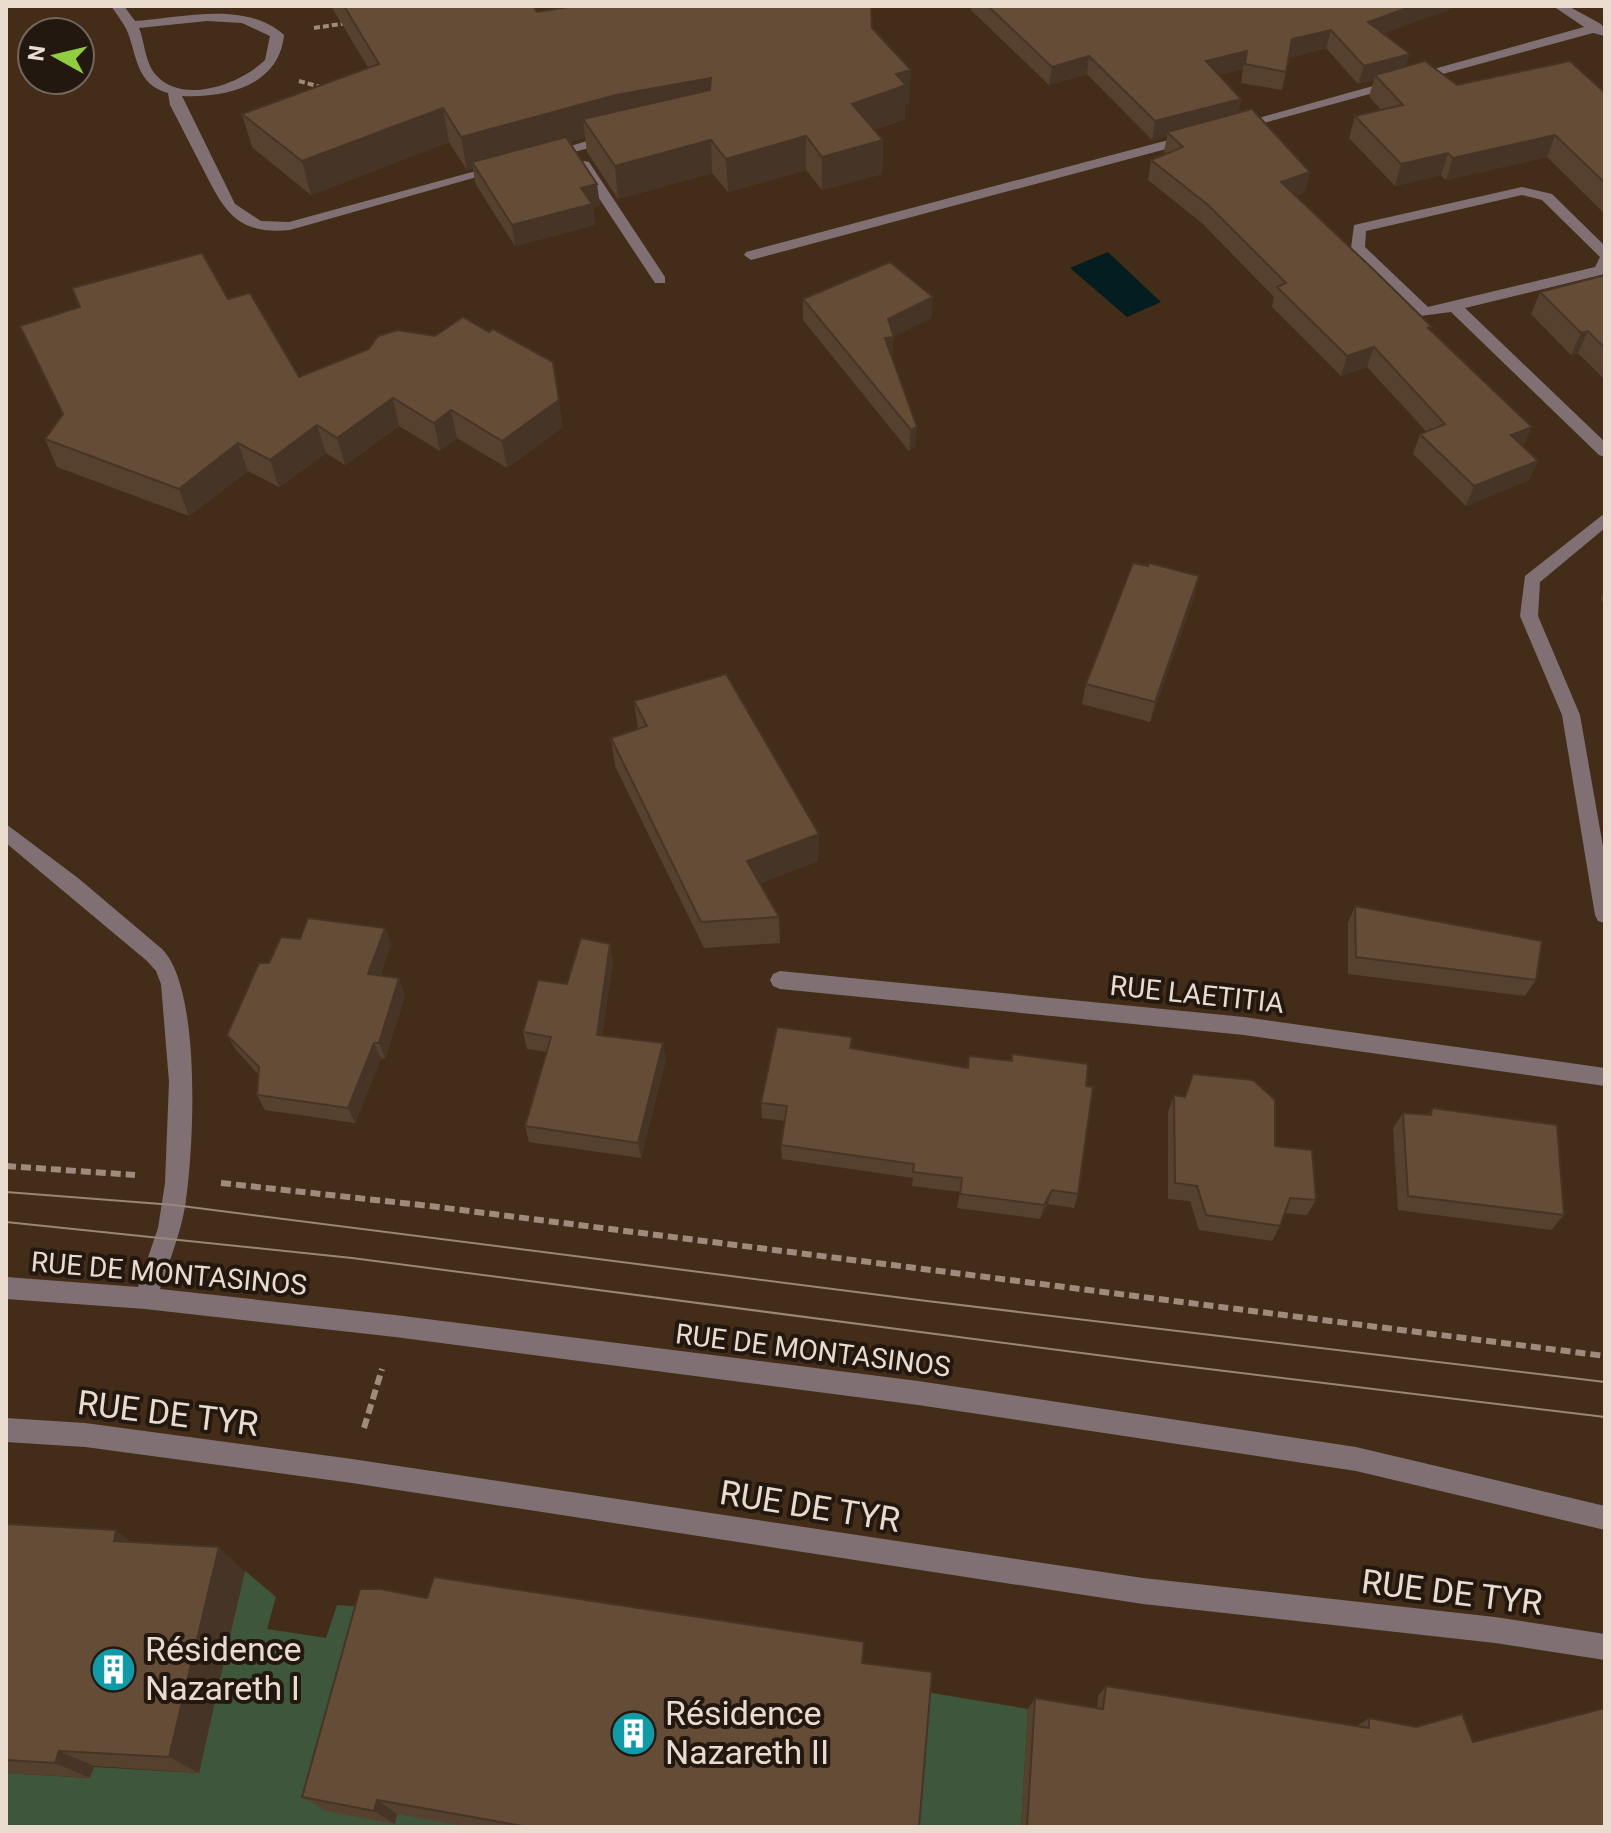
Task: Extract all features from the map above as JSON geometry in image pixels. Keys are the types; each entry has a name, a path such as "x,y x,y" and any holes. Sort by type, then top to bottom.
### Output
{"street":[{"path":"117,6 131,25 145,70 157,85 174,91 202,93 225,89 262,70 270,64 277,35 265,25 228,17 131,25"},
{"path":"1559,6 1600,31"},
{"path":"1218,131 1600,31"},
{"path":"174,91 177,105 229,206 240,219 272,228 290,226 625,134"},
{"path":"751,255 1202,135"},
{"path":"573,148 660,280"},
{"path":"1522,191 1547,197 1605,257 1601,270 1425,313 1358,248 1359,228 1522,191"},
{"path":"1453,305 1605,451"},
{"path":"1605,519 1531,580 1529,616 1571,715 1605,915"},
{"path":"6,832 166,967 177,1013 180,1095 176,1178 170,1220 145,1298"},
{"name":"RUE LAETITIA","path":"780,980 1244,1026 1605,1077"},
{"name":"RUE DE MONTASINOS","path":"6,1288 145,1298 918,1393 1356,1459 1605,1518"},
{"name":"RUE DE TYR","path":"6,1430 85,1435 320,1466 1143,1591 1495,1630 1605,1647"}],"path":[{"path":"277,35 351,23"},
{"path":"262,70 323,87 331,95"},
{"path":"6,1166 176,1178 430,1206 1605,1356"},
{"path":"371,1403 382,1368"}],"green space":[{"path":"245,1571 276,1597 267,1629 326,1638 337,1605 381,1608 397,1813 476,1827 6,1827 6,1773 89,1778 94,1767 198,1773"},
{"path":"926,1692 1028,1709 1021,1827 915,1827"}],"water":[{"path":"1108,252 1161,302 1127,317 1070,268"}],"building":[{"path":"344,6 533,6 537,12 574,6 871,6 872,28 911,70 896,74 906,85 852,104 883,140 822,157 806,136 726,159 711,140 615,166 583,119 710,90 711,78 616,95 461,137 443,108 302,161 242,114 379,64"},
{"path":"988,6 1413,6 1368,22 1410,54 1364,66 1331,30 1292,39 1286,72 1245,64 1247,51 1206,61 1241,99 1155,121 1089,56 1052,67"},
{"path":"1425,61 1457,85 1570,61 1605,93 1605,183 1555,135 1453,158 1448,153 1401,164 1355,116 1403,105 1375,75"},
{"path":"1252,109 1310,172 1281,182 1532,427 1511,435 1538,461 1474,486 1420,434 1445,424 1374,347 1347,356 1277,287 1286,283 1207,204 1151,160 1183,147 1167,132"},
{"path":"566,137 597,184 581,188 592,204 512,225 472,162"},
{"path":"202,253 228,299 250,293 299,377 369,349 378,336 398,330 435,336 463,317 489,332 493,329 553,362 559,400 502,441 451,410 434,423 393,398 337,438 317,425 270,460 238,443 179,489 45,439 63,414 20,326 80,307 72,288"},
{"path":"890,262 933,297 888,319 894,337 885,338 917,427 911,430 803,299"},
{"path":"1605,275 1605,348 1588,331 1581,333 1540,292"},
{"path":"1133,563 1148,566 1149,563 1199,576 1155,702 1086,684"},
{"path":"726,674 819,834 747,861 779,917 701,922 611,738 647,726 634,701"},
{"path":"1355,906 1542,941 1536,980 1356,957"},
{"path":"308,918 385,928 368,974 399,978 379,1043 374,1043 348,1108 257,1095 259,1067 227,1035 259,963 269,963 281,937 300,939"},
{"path":"581,938 610,944 597,1035 663,1043 638,1143 525,1126 551,1037 523,1032 538,980 567,984"},
{"path":"777,1027 852,1037 850,1048 968,1068 969,1056 1012,1061 1012,1054 1088,1064 1086,1086 1093,1087 1078,1194 1052,1190 1044,1205 960,1194 962,1178 913,1172 914,1164 781,1145 787,1106 761,1103"},
{"path":"1193,1074 1253,1080 1275,1100 1275,1146 1312,1150 1316,1200 1290,1198 1280,1226 1206,1215 1197,1186 1175,1183 1174,1095 1185,1097"},
{"path":"1432,1108 1557,1125 1564,1215 1408,1196 1403,1113 1431,1115"},
{"name":"Résidence Nazareth I","path":"6,1524 116,1530 114,1541 219,1547 169,1757 59,1751 55,1763 6,1760"},
{"name":"Résidence Nazareth II","path":"434,1577 864,1642 862,1663 932,1672 919,1827 528,1827 377,1800 374,1811 302,1797 360,1589 380,1589 427,1598"},
{"path":"1106,1686 1369,1728 1369,1718 1416,1727 1462,1714 1473,1742 1605,1708 1605,1827 1027,1827 1035,1698 1103,1709"}],"tram line":[{"path":"6,1192 174,1205 927,1301 1605,1382"},
{"path":"6,1222 352,1258 1151,1362 1605,1417"}],"place":[{"name":"Résidence Nazareth I","path":"114,1669"},
{"name":"Résidence Nazareth II","path":"634,1733"}]}
